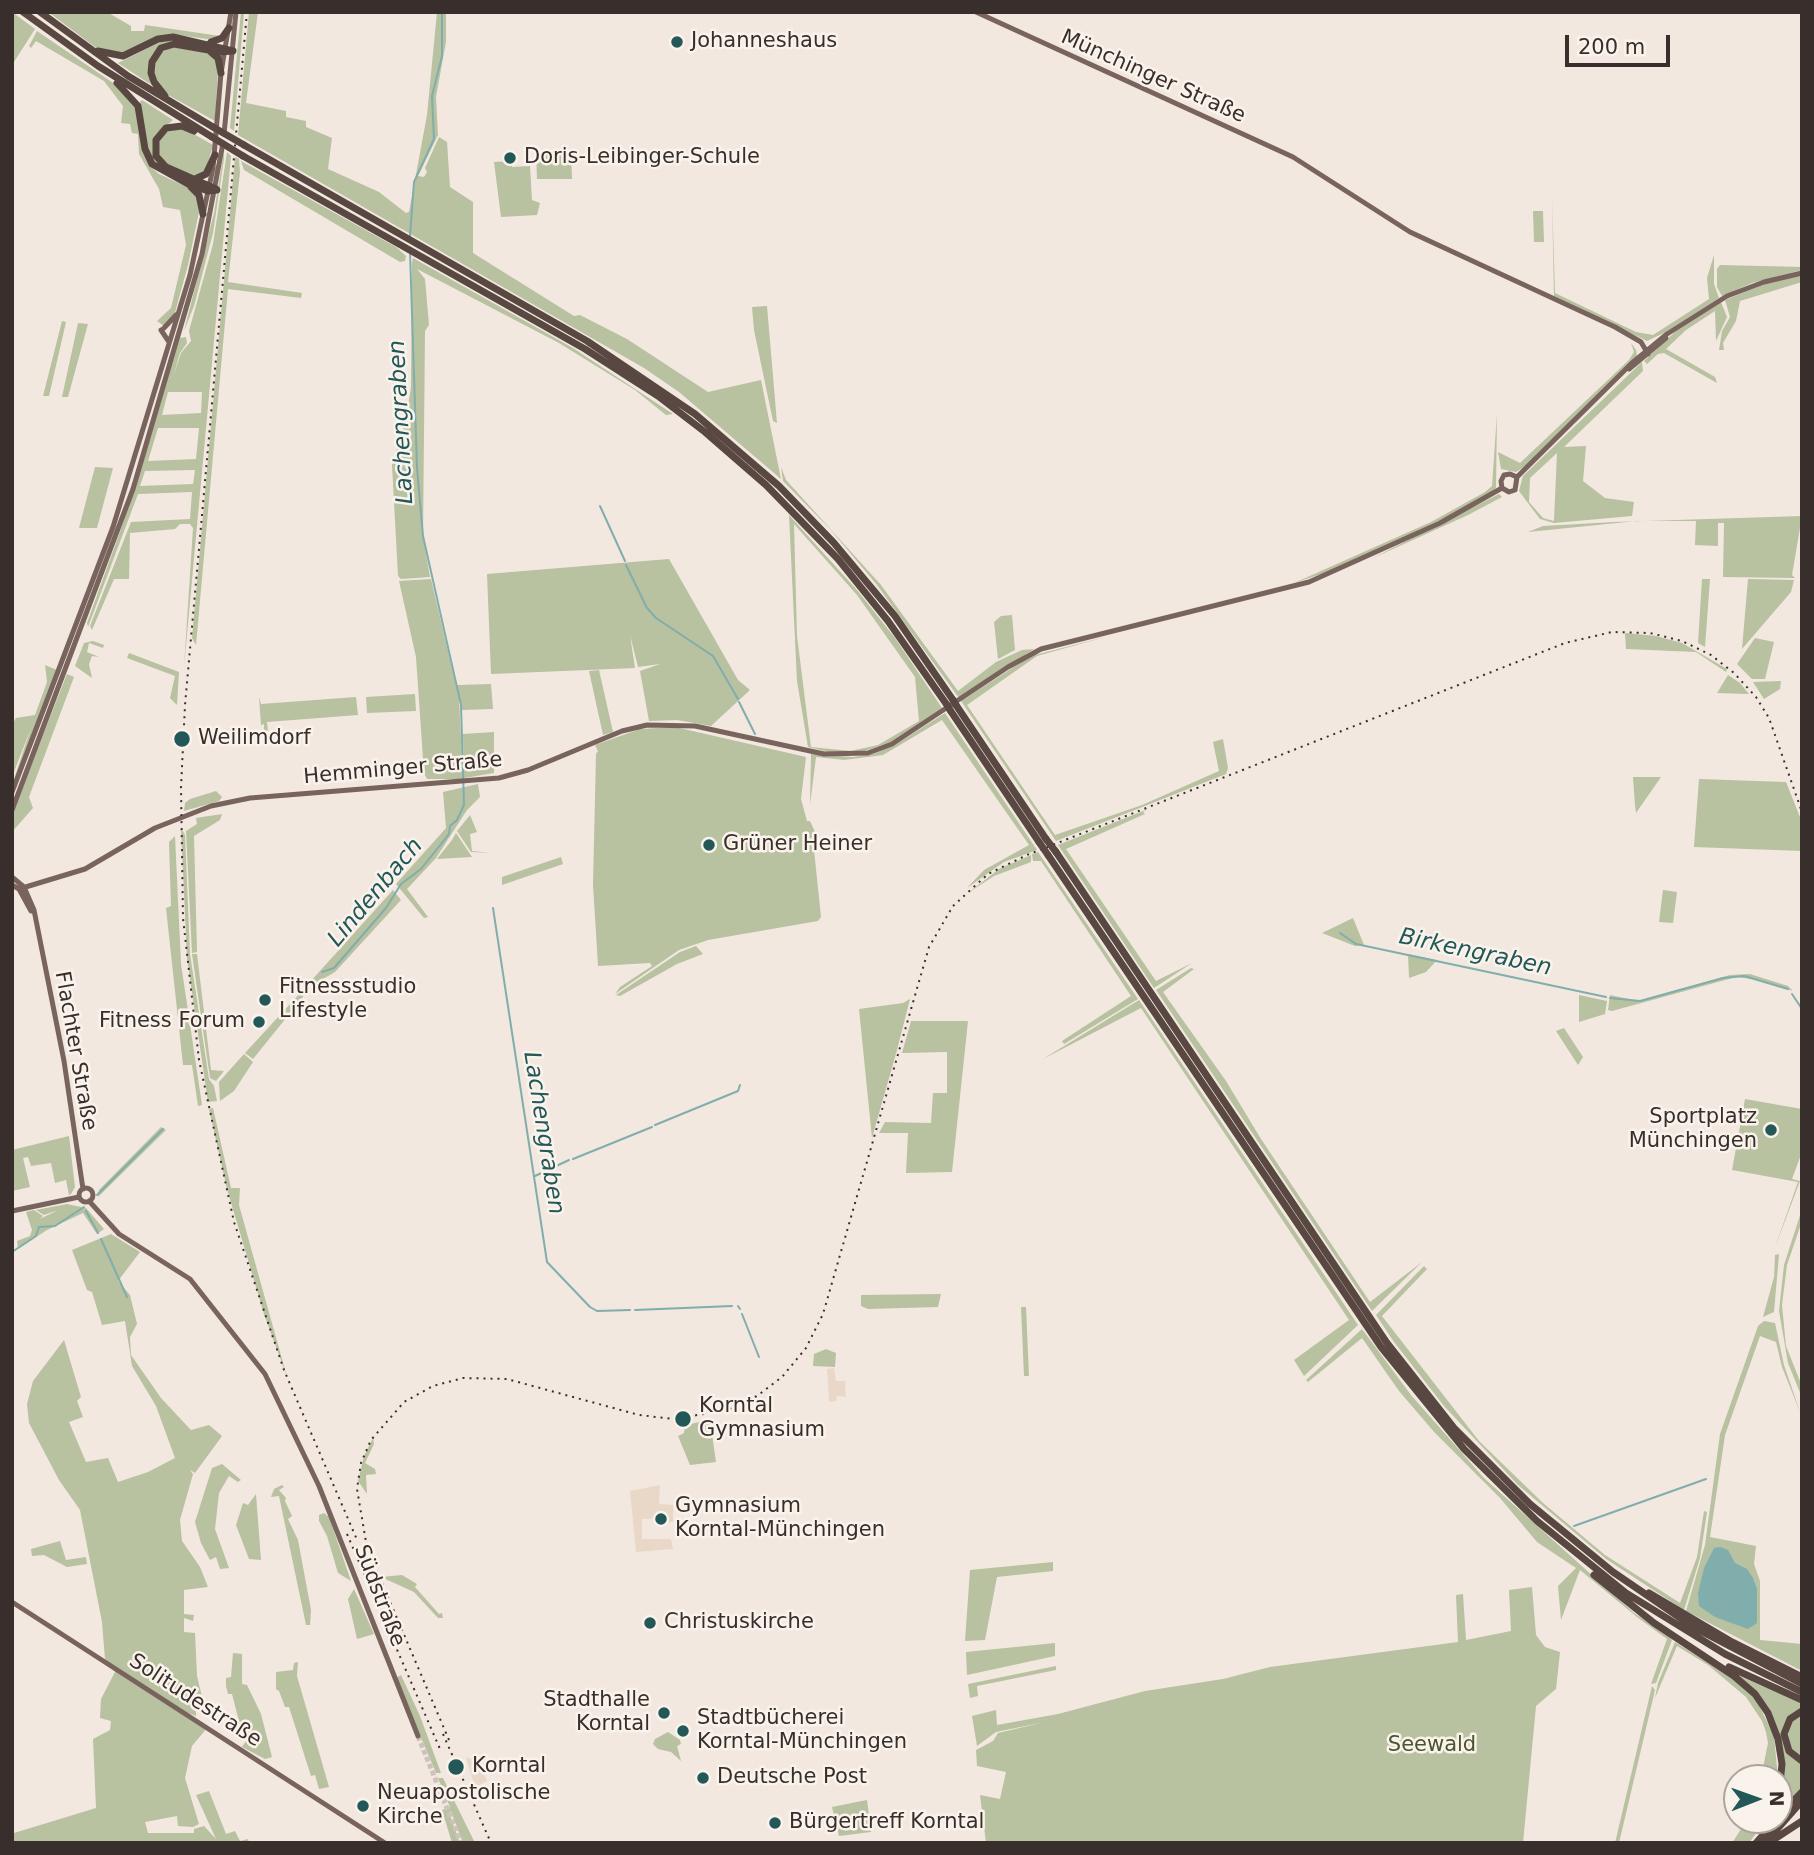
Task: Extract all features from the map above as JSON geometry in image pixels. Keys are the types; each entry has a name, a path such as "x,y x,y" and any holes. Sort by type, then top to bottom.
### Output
{"highway":[{"path":"23,12 52,35 212,139 585,349 658,397 720,444 793,512 875,604 951,705"},
{"path":"40,12 93,52 173,104 639,373 715,430 779,486 876,591 1043,840 1419,1385 1509,1485 1613,1572 1623,1575 1747,1666 1802,1692"},
{"path":"173,104 153,82 152,62 161,48 174,44 205,46 219,39 229,27"},
{"path":"93,52 122,56 168,37 227,50"},
{"path":"205,46 218,58 221,73"},
{"path":"114,76 138,106 145,149 150,161 160,171 211,189"},
{"path":"203,214 199,195 190,182 161,163 155,150 156,139 166,128 176,126 188,128 212,139"},
{"path":"190,182 206,174 215,155"},
{"path":"1052,853 1138,991 1395,1366 1464,1449 1592,1573 1675,1637 1745,1684 1768,1713 1781,1752 1780,1764"},
{"path":"1562,1543 1626,1593 1802,1676"},
{"path":"1682,1620 1802,1684"},
{"path":"1703,1655 1802,1700"},
{"path":"1802,1711 1790,1719 1784,1734 1789,1751 1802,1760"},
{"path":"1762,1842 1802,1801"},
{"path":"1762,1842 1802,1821"}],"main road":[{"path":"12,792 113,527 178,313 211,189 231,12"},
{"path":"12,810 127,508 202,254 215,155 221,73 236,12"},
{"name":"Münchinger Straße","path":"976,12 1317,170 1433,244 1550,296 1641,342"},
{"path":"1517,477 1504,475 1500,481 1502,488 1509,492 1515,490 1517,477 1661,338 1739,291 1802,273"},
{"path":"169,345 163,329 178,313"},
{"path":"1646,352 1676,328"},
{"path":"1632,337 1646,352"},
{"path":"1646,352 1641,342 1661,338"},
{"name":"Hemminger Straße","path":"22,888 85,869 155,828 219,804 250,798 459,783 519,773 622,731 656,724 695,726 824,754 859,755 892,744 1036,651 1309,582 1440,523 1502,488"},
{"name":"Flachter Straße","path":"12,877 22,888 35,920 64,1061 83,1189 92,1192 89,1201"},
{"path":"12,885 22,888"},
{"path":"79,1197 83,1189"},
{"path":"79,1197 83,1202 89,1201"},
{"path":"12,1211 79,1197"},
{"name":"Südstraße","path":"89,1201 119,1234 174,1267 198,1288 265,1374 310,1467 418,1736"},
{"name":"Solitudestraße","path":"12,1602 385,1843"}],"green space":[{"path":"12,12 35,29 12,65"},
{"path":"107,12 131,26 131,31 144,31 145,25 220,36 214,40 170,34 124,53 108,53 95,47 51,14"},
{"path":"241,12 244,12 234,131 230,128"},
{"path":"249,12 258,12 246,103 286,111 286,117 306,121 306,127 332,138 328,169 379,192 406,213 409,212 427,115 437,12 446,12 446,42 436,97 438,135 418,176 424,177 427,172 425,168 439,137 447,142 450,187 473,202 473,253 574,316 580,315 627,339 708,392 761,380 781,479 679,392 644,368 238,135"},
{"path":"37,31 122,89 136,106 143,153 150,166 159,174 191,189 198,196 199,212 188,265 174,316 164,326 157,321 171,308 186,245 180,210 163,207 159,189 139,154 138,134 132,133 130,124 121,123 123,106 104,81 36,41 31,48 29,46"},
{"path":"166,39 188,42 157,49 150,84 118,63"},
{"path":"172,47 208,53 215,58 218,72 215,121 170,96 155,81 153,67 162,52"},
{"path":"142,100 173,120 158,133 159,164 156,164 147,148 138,104"},
{"path":"168,129 185,129 213,145 206,170 195,177 170,167 159,156 157,145"},
{"path":"224,151 213,233 194,306 184,331 214,213"},
{"path":"571,151 572,179 537,179 536,152"},
{"path":"227,152 231,156 184,667 193,528 190,524 180,524 175,529 130,533 129,579 114,579 92,630 90,626 131,522 190,519 192,492 138,494 88,627 87,623 121,529 180,338 186,337 187,343 180,353 173,377 181,353 191,341 189,331 213,244","holes":["168,392 202,392 201,413 162,415","158,428 199,428 196,459 148,461","195,470 193,484 140,486 145,471"]},
{"path":"235,157 239,159 240,172 228,282 302,293 301,298 228,289 196,645 192,638"},
{"path":"241,161 396,247 406,256 405,261 400,262 244,170"},
{"path":"511,161 512,167 530,166 532,200 540,203 537,215 501,217 494,162"},
{"path":"1552,196 1555,293 1636,332 1653,335 1709,299 1707,278 1714,255 1714,284 1719,298 1647,341 1554,296"},
{"path":"1533,211 1543,211 1544,242 1534,242"},
{"path":"412,258 413,263 413,258 573,348 673,414 666,415 635,390 559,343 417,269 425,279 429,325 425,331 423,536 430,577 401,579 398,576 392,465 406,419 411,387"},
{"path":"1720,265 1802,267 1802,270 1752,283 1722,296 1717,287 1717,269"},
{"path":"1802,275 1802,282 1740,301 1736,321 1723,343 1724,350 1719,350 1722,331 1730,317 1725,300 1767,283"},
{"path":"1721,302 1727,317 1716,341 1715,311 1686,330 1666,349 1715,377 1717,383 1664,353 1658,354 1647,364 1644,361 1676,331"},
{"path":"767,306 777,423 773,421 754,330 752,307"},
{"path":"62,321 66,322 49,396 43,396"},
{"path":"78,323 88,324 68,397 62,397"},
{"path":"1631,343 1637,356 1529,464 1516,472 1501,469 1498,452 1520,463 1629,360 1634,352"},
{"path":"1642,362 1643,371 1564,447 1586,446 1583,481 1605,498 1634,502 1632,516 1554,523 1540,519 1519,491 1523,476","holes":["1557,453 1554,521 1543,518 1529,502 1530,478"]},
{"path":"1497,414 1496,488 1492,492 1455,513 1339,568 1294,583 1431,522 1485,492 1492,486"},
{"path":"95,467 113,468 97,528 79,528"},
{"path":"781,467 786,480 881,585 958,691 996,662 1022,650 1034,649 959,698 877,585 830,529 783,481"},
{"path":"1499,494 1502,497 1468,515 1371,559"},
{"path":"789,515 857,590 895,638 942,708 891,742 862,752 832,753 808,747 797,681","holes":["794,524 857,595 915,677 919,721 878,745 851,751 811,747 797,636"]},
{"path":"1802,516 1792,575 1795,578 1723,577 1724,523 1718,523 1718,546 1695,545 1696,521 1645,521"},
{"path":"1633,521 1528,532 1543,526"},
{"path":"669,559 738,680 750,690 711,726 677,720 649,721 640,671 660,664 638,667 630,635 635,668 491,674 487,574"},
{"path":"431,579 459,698 463,779 427,779 424,773 416,657 399,581"},
{"path":"1702,579 1710,579 1705,647 1698,643"},
{"path":"1748,579 1794,580 1791,592 1742,649"},
{"path":"1012,615 1015,650 998,659 994,622 1001,616"},
{"path":"1625,633 1656,636 1682,643 1727,669 1726,672 1696,652 1626,649"},
{"path":"1109,636 1037,656 967,705 1055,835 1142,805 1219,771 1213,742 1223,739 1228,768 1226,774 1056,841 961,701 1031,656"},
{"path":"1755,638 1774,642 1765,679 1752,679 1737,664"},
{"path":"93,641 104,645 103,648 89,643 87,652 99,657 92,656 89,664 92,678 75,666 84,643"},
{"path":"129,653 179,672 177,705 170,698 175,676 127,658"},
{"path":"45,665 57,670 12,785 31,728 12,777 12,725 16,718 35,715 47,682"},
{"path":"599,670 613,732 603,735 589,671"},
{"path":"67,674 74,677 29,797 33,808 12,832 12,814"},
{"path":"1728,675 1740,683 1749,694 1717,693"},
{"path":"1781,681 1780,689 1764,699 1753,682"},
{"path":"491,684 493,709 462,710 457,685"},
{"path":"415,694 416,711 367,713 366,697"},
{"path":"259,697 261,704 356,697 358,715 267,722 268,731 264,730 264,724 261,725"},
{"path":"945,713 1037,850 1004,862 967,888 984,870 1029,845 942,720 883,755 844,760 816,757 810,805 811,754 853,757 873,754 898,743"},
{"path":"675,727 806,757 801,799 807,821 810,821 816,834 814,850 821,917 818,921 708,940 679,950 615,994 620,987 652,966 650,963 598,966 593,885 598,751 595,745 640,729"},
{"path":"494,732 494,773 464,778 463,734"},
{"path":"1633,777 1661,777 1636,813 1635,805"},
{"path":"1699,779 1786,782 1802,822 1802,851 1694,847"},
{"path":"478,784 480,797 467,810 436,858 407,889 428,917 424,918 396,884 446,828 443,792"},
{"path":"216,791 222,797 219,801 184,811 185,803 190,799"},
{"path":"1148,809 1143,812 1145,814 1066,849 1156,981 1192,963 1154,988 1058,845"},
{"path":"222,814 220,820 194,836 197,952 192,953 186,831 197,824 196,818"},
{"path":"470,815 477,832 470,834 472,851 491,853 471,852 457,831"},
{"path":"181,828 185,835 190,954 209,1079 214,1086 217,1101 208,1102 187,958"},
{"path":"456,833 472,857 437,859 452,840"},
{"path":"175,836 181,964 202,1105 198,1106 192,1065 183,1065 166,908 171,906 169,842"},
{"path":"1038,852 1138,999 1064,1044 1062,1041 1131,996 1041,861 1033,861 1032,854"},
{"path":"1031,855 1031,862 994,876 968,893 999,869"},
{"path":"561,857 563,864 502,885 502,877"},
{"path":"393,890 401,900 335,972 316,983 310,982"},
{"path":"1663,890 1677,892 1673,923 1659,922"},
{"path":"1353,918 1364,945 1355,946 1322,933"},
{"path":"696,946 703,954 677,964 620,996 616,995 680,952"},
{"path":"192,954 197,954 211,1070 224,1071 216,1081 210,1078"},
{"path":"1408,954 1437,960 1426,972 1409,978"},
{"path":"1191,968 1194,969 1163,992 1226,1081 1261,1139 1370,1302 1422,1262 1372,1311 1156,990"},
{"path":"1750,974 1788,986 1793,991 1760,980 1736,977 1608,1010 1610,995 1638,1001 1730,975"},
{"path":"303,990 303,997 253,1059 245,1053"},
{"path":"1579,995 1607,1001 1605,1014 1579,1022"},
{"path":"910,999 872,1138 859,1009 903,1003"},
{"path":"1139,1000 1358,1325 1304,1376 1294,1360 1349,1320 1141,1008 1043,1059"},
{"path":"911,1021 968,1021 952,1172 906,1173 908,1133 879,1133 885,1122 931,1123 933,1093 947,1093 947,1052 902,1053"},
{"path":"1564,1028 1583,1057 1578,1065 1556,1031"},
{"path":"244,1054 253,1062 234,1091 220,1101 219,1082"},
{"name":"Sportplatz Münchingen","path":"1745,1099 1802,1109 1802,1152 1792,1179 1800,1181 1774,1250 1798,1182 1732,1170"},
{"path":"213,1108 231,1188 240,1188 239,1205 287,1377 264,1314 227,1189 209,1109"},
{"path":"161,1127 166,1130 98,1197 99,1190"},
{"path":"69,1136 75,1187 71,1194 69,1195 66,1180 55,1183 51,1163 31,1166 28,1157 23,1158 30,1187 12,1191 12,1150"},
{"path":"67,1204 86,1208 104,1229 97,1234 83,1213 47,1230 18,1249 17,1241 30,1236 32,1230 26,1212 34,1210 43,1216 40,1219 58,1210 44,1215 36,1210"},
{"path":"1802,1209 1802,1221 1787,1265 1782,1305 1786,1346 1802,1386 1801,1395 1788,1363 1779,1311 1784,1265"},
{"path":"111,1234 140,1252 118,1281 130,1295 137,1324 130,1337 131,1355 161,1398 191,1430 209,1425 222,1436 195,1473 190,1470 193,1474 180,1520 182,1541 200,1567 208,1587 184,1590 184,1614 194,1615 193,1621 184,1618 184,1632 195,1633 197,1676 205,1709 196,1710 196,1716 188,1713 207,1728 192,1746 185,1778 199,1824 193,1827 178,1826 177,1816 145,1822 148,1833 194,1833 194,1829 204,1826 216,1839 196,1795 209,1791 226,1834 235,1831 240,1841 248,1839 249,1843 12,1843 12,1831 14,1833 96,1808 93,1739 110,1730 111,1721 100,1718 101,1699 115,1672 105,1659 102,1622 80,1510 59,1480 29,1423 27,1404 33,1381 64,1340 81,1397 77,1401 83,1417 69,1422 86,1462 108,1458 118,1482 148,1472 175,1458 156,1406 132,1366 125,1321 102,1325 92,1292 87,1290 72,1250"},
{"path":"1779,1254 1774,1312 1763,1317 1774,1277 1775,1255"},
{"path":"1424,1266 1427,1269 1382,1316 1479,1441 1543,1503 1605,1555 1680,1603 1697,1557 1704,1511 1707,1512 1700,1558 1684,1610 1606,1559 1518,1485 1444,1406 1394,1342 1376,1315"},
{"path":"941,1294 938,1307 868,1309 861,1306 861,1295"},
{"path":"1021,1307 1026,1307 1029,1376 1024,1376"},
{"path":"1764,1321 1775,1323 1784,1365 1800,1412 1782,1367 1776,1342 1760,1336 1725,1435 1710,1537 1756,1546 1754,1564 1760,1581 1760,1640 1802,1644 1802,1671 1686,1611 1705,1545 1720,1434 1758,1326"},
{"path":"1362,1329 1411,1395 1484,1478 1634,1613 1669,1636 1672,1640 1656,1683 1651,1684 1667,1639 1637,1617 1580,1570 1561,1620 1558,1586 1576,1568 1537,1542 1500,1498 1435,1433 1399,1391 1362,1338 1308,1382 1306,1380"},
{"path":"826,1349 836,1353 835,1367 813,1366 814,1354"},
{"path":"710,1420 716,1462 690,1465 678,1436 684,1433 685,1425"},
{"path":"373,1438 374,1444 365,1463 375,1469 376,1474 366,1475 367,1494 358,1481 364,1456"},
{"path":"222,1464 241,1480 238,1482 229,1476 219,1493 215,1529 229,1568 220,1569 216,1557 210,1560 201,1543 195,1522 212,1468"},
{"path":"282,1485 284,1487 279,1490 286,1498 292,1516 288,1519 298,1540 311,1610 310,1625 306,1625 279,1496 271,1497 274,1489"},
{"path":"256,1494 261,1560 249,1559 236,1525 243,1503 248,1505"},
{"path":"324,1513 329,1517 351,1581 338,1573 327,1536 319,1521 319,1515"},
{"path":"60,1541 66,1560 86,1557 87,1564 67,1567 44,1555 32,1556 31,1549"},
{"path":"1053,1562 1053,1571 997,1577 985,1640 965,1641 970,1570"},
{"path":"402,1575 417,1584 415,1587 439,1614 442,1613 443,1618 438,1618 414,1592 381,1577"},
{"name":"Seewald","path":"1532,1587 1536,1635 1545,1647 1560,1652 1556,1689 1536,1706 1523,1843 986,1843 980,1795 1000,1799 1006,1772 977,1766 976,1750 993,1741 998,1733 1045,1722 996,1732 977,1746 972,1716 996,1710 997,1725 1058,1714 1145,1691 1223,1679 1270,1667 1458,1642 1456,1595 1463,1594 1466,1640 1511,1631 1509,1590"},
{"path":"354,1589 374,1634 357,1639 348,1599"},
{"path":"1675,1642 1741,1684 1756,1699 1774,1736 1777,1764 1764,1764 1768,1743 1766,1732 1746,1697 1708,1665 1677,1646 1655,1698 1658,1683"},
{"path":"1055,1643 1055,1656 967,1675 966,1652"},
{"path":"233,1653 242,1654 242,1684 247,1685 261,1714 272,1757 265,1759 242,1747 248,1738 241,1729 232,1694 228,1694 226,1686 226,1678 231,1677"},
{"path":"298,1662 297,1676 329,1787 319,1789 315,1775 311,1776 289,1707 285,1707 276,1689 276,1672 293,1670 294,1663"},
{"path":"1056,1666 1056,1670 977,1686 978,1696 970,1698 968,1684"},
{"path":"401,1675 441,1773 436,1773 396,1678"},
{"path":"1739,1676 1802,1703 1802,1709 1782,1735 1788,1754 1802,1764 1802,1788 1793,1798 1793,1764 1780,1764 1778,1731"},
{"path":"1652,1686 1655,1690 1640,1754 1619,1843 1615,1843"},
{"path":"1802,1714 1802,1758 1790,1748 1787,1731 1793,1719"},
{"path":"668,1732 680,1740 681,1744 677,1746 681,1761 671,1752 658,1749 653,1744 655,1739"},
{"path":"438,1778 443,1778 475,1843 463,1843 451,1811 449,1813 460,1843 452,1843 442,1810 450,1807"},
{"path":"867,1800 871,1832 839,1836 832,1807"},
{"path":"1738,1834 1756,1834 1749,1843 1732,1843"}],"shaded area":[{"path":"834,1368 836,1381 845,1381 846,1397 837,1396 836,1401 829,1402 827,1369"},
{"path":"660,1485 659,1504 673,1505 673,1522 662,1522 662,1518 642,1519 642,1539 671,1539 673,1549 636,1552 630,1491"},
{"path":"466,1757 478,1761 487,1781 475,1787"}],"water":[{"path":"1714,1548 1728,1550 1735,1563 1747,1569 1757,1589 1757,1623 1748,1629 1715,1617 1699,1606 1698,1593 1704,1568"}],"waterway":[{"name":"Lachengraben","path":"410,236 414,182 434,139 432,96 442,56 442,12"},
{"name":"Lachengraben","path":"322,972 334,968 386,908 401,884 421,869 449,834 450,826 457,820 464,805 461,705 423,536 417,468 410,252"},
{"path":"600,506 625,561"},
{"path":"626,565 647,608 656,618 713,656 738,699"},
{"path":"739,702 755,734"},
{"name":"Lachengraben","path":"493,908 547,1262 590,1307 597,1311 630,1310"},
{"name":"Birkengraben","path":"1340,933 1356,944 1606,997"},
{"name":"Birkengraben","path":"1610,998 1640,1001 1723,978 1744,976 1788,989"},
{"name":"Birkengraben","path":"1792,994 1802,1009"},
{"path":"655,1125 738,1091 740,1085"},
{"path":"573,1159 652,1127"},
{"name":"Lindenbach","path":"97,1195 163,1129"},
{"path":"535,1176 569,1160"},
{"name":"Lindenbach","path":"12,1252 36,1236 39,1227 55,1226 84,1207"},
{"path":"86,1211 98,1233"},
{"path":"101,1239 127,1297"},
{"name":"Lachengraben","path":"635,1310 732,1306"},
{"name":"Lachengraben","path":"742,1314 759,1357"},
{"path":"1574,1526 1706,1479"}],"tunnel":[{"path":"418,1736 461,1843"}],"railway":[{"path":"247,12 185,705 181,788 183,918 199,1060 234,1222 284,1370 358,1542"},
{"path":"449,1740 367,1548 357,1489 361,1463 371,1440 404,1402 433,1386 463,1378 507,1379 639,1415 674,1419 727,1410 757,1396 782,1377 806,1348 823,1314 929,947 953,906 988,874 1027,855 1565,643 1612,632 1650,633 1682,641 1711,655 1734,673 1756,697 1769,718 1802,812"},
{"path":"347,1534 440,1749"},
{"path":"443,1734 491,1843"}],"place":[{"name":"Johanneshaus","path":"677,42"},
{"name":"Doris-Leibinger-Schule","path":"510,158"},
{"name":"Weilimdorf","path":"182,739"},
{"name":"Grüner Heiner","path":"709,845"},
{"name":"Fitnessstudio Lifestyle","path":"265,1000"},
{"name":"Fitness Forum","path":"259,1022"},
{"name":"Sportplatz Münchingen","path":"1771,1130"},
{"name":"Korntal Gymnasium","path":"683,1419"},
{"name":"Gymnasium Korntal-Münchingen","path":"661,1519"},
{"name":"Christuskirche","path":"650,1623"},
{"name":"Stadthalle Korntal","path":"664,1713"},
{"name":"Stadtbücherei Korntal-Münchingen","path":"683,1731"},
{"name":"Korntal","path":"456,1767"},
{"name":"Deutsche Post","path":"703,1778"},
{"name":"Neuapostolische Kirche","path":"363,1806"},
{"name":"Bürgertreff Korntal","path":"775,1823"}]}
